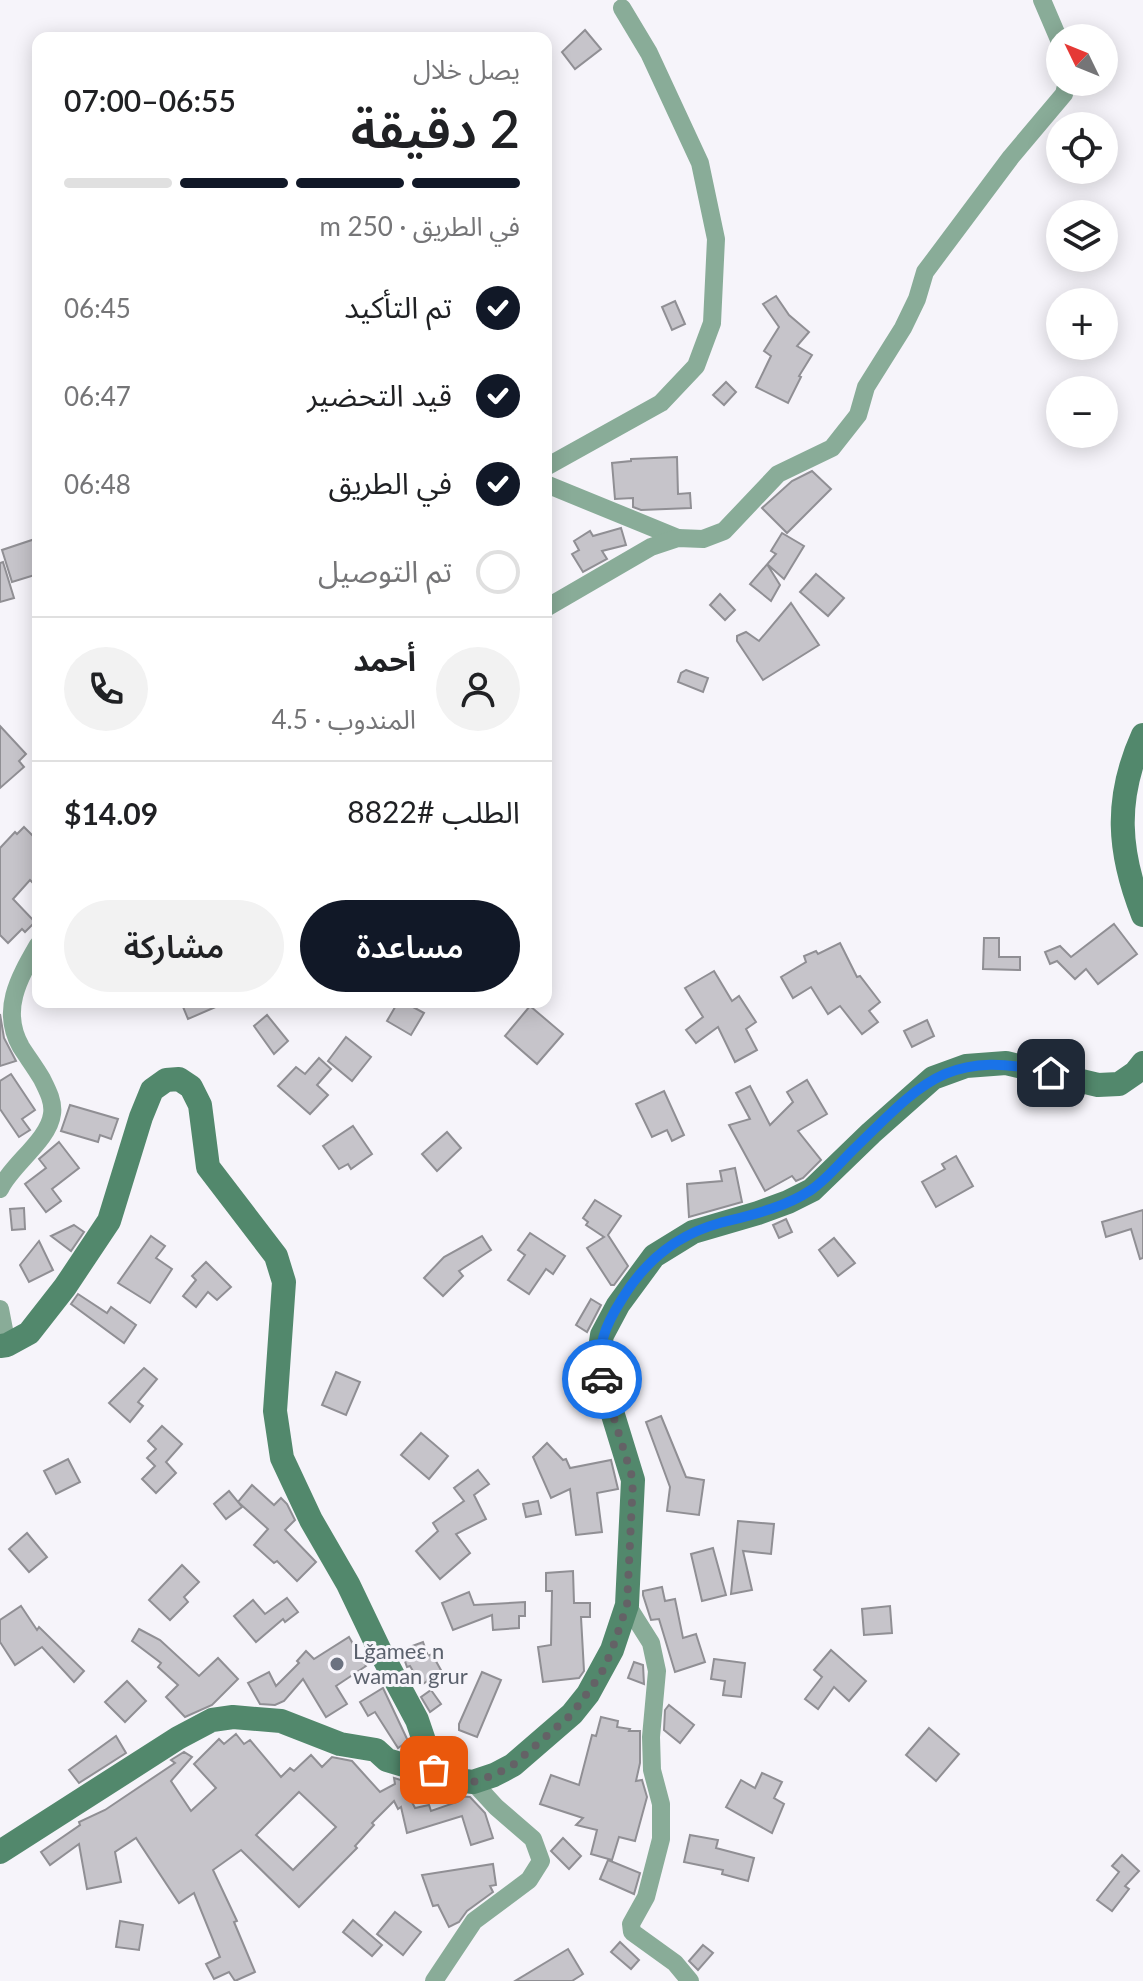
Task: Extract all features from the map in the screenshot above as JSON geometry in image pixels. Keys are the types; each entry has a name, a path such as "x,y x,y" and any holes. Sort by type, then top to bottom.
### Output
{"main road":[{"path":"1143,735 1126,792 1121,826 1125,863 1143,915"},
{"path":"0,1852 178,1738 212,1720 233,1717 281,1721 340,1744 376,1750 387,1760 401,1765 434,1770 449,1779 473,1782 513,1765 572,1714 601,1674 627,1605 633,1480 602,1379 600,1348 602,1335 618,1305 654,1256 693,1232 758,1213 812,1190 933,1078 966,1066 1006,1063 1098,1085 1119,1084 1143,1063"},
{"path":"4,1345 29,1333 65,1287 109,1221 152,1090 166,1080 179,1079 191,1087 200,1105 208,1167 276,1256 284,1282 275,1411 282,1458 311,1520 348,1584 417,1720 434,1770"}],"street":[{"path":"1042,0 1052,24"},
{"path":"552,464 661,403 696,366 712,323 716,239 700,163 649,53 622,8"},
{"path":"552,486 678,538 703,539 724,531 778,474 832,448 846,434 858,415 866,387 903,328 917,299 925,272 1011,157 1062,96"},
{"path":"552,604 651,547 678,538"},
{"path":"0,1189 4,1179 18,1168 34,1143 44,1134 53,1112 49,1092 12,1027 10,1005 14,988 32,956"},
{"path":"0,1309 4,1345"},
{"path":"627,1605 651,1643 657,1671 651,1737 652,1770 661,1804 661,1839 646,1897 631,1924 632,1932 675,1963 690,1981"},
{"path":"434,1981 474,1921 529,1880 541,1861 533,1839 473,1782"}],"building":[{"path":"585,30 601,49 575,69 562,52"},
{"path":"776,296 789,315 809,332 797,346 812,355 788,403 756,387 771,356 764,351 779,327 763,304"},
{"path":"675,301 685,324 672,330 662,307"},
{"path":"726,382 736,392 724,405 713,395"},
{"path":"677,457 678,494 690,493 691,508 641,510 633,507 633,498 615,499 612,463"},
{"path":"812,471 831,489 787,533 762,508 792,481"},
{"path":"621,528 626,545 602,551 607,559 583,572 572,554 579,550 574,541 590,531 593,536"},
{"path":"782,533 804,546 784,579 767,564 776,554 771,551"},
{"path":"32,540 32,576 12,582 2,550"},
{"path":"3,562 14,598 0,602 0,563"},
{"path":"767,564 780,585 771,601 750,584"},
{"path":"816,574 844,598 828,616 800,592"},
{"path":"720,594 735,610 725,620 710,605"},
{"path":"791,603 819,645 763,680 737,641 737,636 746,632 759,641"},
{"path":"686,670 708,678 703,692 678,682 681,673"},
{"path":"0,726 26,754 19,761 24,767 0,788"},
{"path":"24,827 32,835 32,882 30,880 13,899 32,919 32,925 25,932 22,929 8,943 0,935 0,848 15,832 17,834"},
{"path":"1114,924 1137,954 1098,984 1086,969 1075,979 1057,961 1050,964 1045,952 1060,946 1071,957"},
{"path":"984,938 999,938 999,957 1020,957 1020,970 983,969"},
{"path":"840,943 857,977 860,976 880,1002 869,1011 878,1022 862,1034 840,1006 828,1014 811,987 793,998 781,977 806,962 804,956 816,951 818,954"},
{"path":"714,971 732,1001 739,996 756,1022 746,1029 757,1050 735,1062 718,1027 696,1043 686,1030 703,1017 685,988"},
{"path":"183,1008 213,1008 188,1019"},
{"path":"395,1008 415,1008 424,1013 411,1035 387,1021"},
{"path":"528,1008 532,1008 563,1034 537,1064 505,1036"},
{"path":"0,1014 4,1038 16,1061 0,1066"},
{"path":"267,1015 288,1041 274,1054 254,1026"},
{"path":"927,1020 934,1036 912,1047 904,1031"},
{"path":"346,1037 371,1057 352,1081 328,1061"},
{"path":"319,1058 331,1069 317,1085 328,1095 310,1114 278,1086 296,1067 305,1074"},
{"path":"11,1074 35,1110 22,1119 30,1130 19,1137 0,1109 0,1081"},
{"path":"807,1080 827,1114 798,1131 821,1160 803,1178 796,1181 792,1176 765,1191 729,1125 750,1119 736,1093 750,1086 770,1125 793,1102 787,1092"},
{"path":"664,1091 684,1135 672,1141 667,1130 652,1137 636,1104"},
{"path":"70,1105 118,1119 111,1139 100,1135 98,1142 61,1131"},
{"path":"353,1126 372,1154 351,1169 348,1164 339,1169 323,1146"},
{"path":"447,1132 461,1148 437,1171 422,1154"},
{"path":"59,1142 79,1168 52,1189 61,1201 46,1212 25,1184 46,1168 39,1159"},
{"path":"956,1156 973,1186 936,1207 922,1182 945,1169 942,1164"},
{"path":"735,1168 742,1202 689,1217 687,1184 722,1181 720,1171"},
{"path":"595,1200 621,1216 608,1235 628,1266 614,1285 611,1285 587,1248 604,1237 586,1225 588,1222 583,1218"},
{"path":"24,1208 25,1229 12,1230 10,1209"},
{"path":"1143,1210 1143,1258 1140,1259 1131,1229 1106,1237 1102,1222"},
{"path":"786,1219 792,1232 779,1238 773,1225"},
{"path":"74,1225 84,1232 71,1251 51,1236"},
{"path":"530,1233 565,1256 553,1274 546,1269 529,1294 508,1280 525,1255 518,1250"},
{"path":"151,1236 165,1246 156,1258 172,1269 150,1303 118,1283"},
{"path":"482,1236 491,1250 459,1271 463,1276 443,1296 424,1278 444,1257"},
{"path":"834,1238 855,1263 838,1276 819,1250"},
{"path":"39,1241 53,1270 29,1282 20,1265"},
{"path":"206,1262 231,1287 217,1300 208,1292 196,1307 183,1296 196,1280 192,1276"},
{"path":"78,1294 107,1313 111,1307 136,1325 124,1343 71,1304"},
{"path":"591,1299 601,1305 587,1332 576,1325"},
{"path":"144,1368 157,1379 138,1402 143,1406 130,1422 109,1403"},
{"path":"336,1372 360,1382 346,1415 322,1405"},
{"path":"661,1416 686,1477 704,1480 699,1515 667,1511 670,1487 646,1422"},
{"path":"162,1426 182,1444 166,1462 176,1473 156,1493 142,1479 155,1466 147,1458 156,1449 148,1441"},
{"path":"421,1433 448,1456 429,1479 401,1455"},
{"path":"547,1443 563,1460 566,1459 570,1468 611,1460 618,1489 597,1493 602,1532 576,1535 570,1489 551,1498 533,1457"},
{"path":"68,1459 80,1482 56,1494 44,1471"},
{"path":"478,1470 489,1484 474,1495 486,1519 456,1534 470,1553 440,1579 416,1551 438,1531 433,1523 464,1501 454,1488"},
{"path":"252,1485 274,1505 281,1498 287,1504 295,1520 285,1530 316,1562 297,1581 277,1561 274,1563 254,1545 268,1529 238,1502"},
{"path":"229,1491 242,1507 226,1519 214,1504"},
{"path":"538,1501 541,1514 526,1517 523,1504"},
{"path":"738,1521 774,1524 771,1554 743,1551 752,1590 731,1594"},
{"path":"27,1533 47,1557 29,1572 9,1549"},
{"path":"713,1548 726,1595 702,1601 691,1554"},
{"path":"182,1565 199,1582 184,1597 188,1602 170,1620 149,1600"},
{"path":"573,1571 574,1603 590,1603 590,1617 581,1617 584,1671 579,1678 543,1682 538,1647 551,1645 552,1591 546,1591 546,1573"},
{"path":"662,1587 665,1601 675,1599 683,1638 696,1634 705,1662 675,1672 659,1619 651,1620 643,1595 643,1591"},
{"path":"469,1592 474,1605 525,1602 525,1616 519,1616 519,1628 493,1630 492,1615 453,1630 442,1603"},
{"path":"287,1598 298,1612 285,1622 283,1619 256,1642 234,1616 253,1600 265,1614"},
{"path":"21,1606 37,1630 39,1627 84,1671 74,1682 42,1647 15,1665 0,1642 0,1620"},
{"path":"890,1606 892,1633 864,1635 862,1609"},
{"path":"139,1629 160,1640 199,1676 218,1658 238,1679 212,1705 185,1717 166,1697 178,1685 158,1667 161,1663 132,1641"},
{"path":"349,1637 366,1666 336,1686 347,1704 326,1717 303,1679 284,1701 275,1705 260,1704 248,1683 269,1672 276,1686 299,1663 297,1661 306,1651 314,1659"},
{"path":"423,1642 428,1656 432,1654 442,1672 421,1685 410,1666 407,1667 401,1650"},
{"path":"831,1650 866,1681 849,1701 834,1687 818,1709 805,1699 822,1677 814,1670"},
{"path":"714,1659 745,1663 741,1697 723,1695 725,1681 711,1679"},
{"path":"634,1662 643,1665 644,1684 628,1678"},
{"path":"482,1672 501,1680 477,1737 459,1730 459,1724"},
{"path":"127,1681 146,1701 125,1722 105,1702"},
{"path":"383,1688 408,1741 398,1748 375,1712 368,1716 360,1702"},
{"path":"431,1690 441,1704 430,1712 421,1697"},
{"path":"669,1705 694,1725 680,1743 664,1730 665,1710"},
{"path":"601,1717 618,1721 617,1727 640,1731 640,1763 636,1781 642,1780 647,1797 635,1841 619,1837 612,1860 591,1854 597,1830 576,1825 583,1818 540,1804 551,1775 579,1785 592,1735 596,1736"},
{"path":"929,1728 959,1754 936,1781 906,1755"},
{"path":"236,1734 244,1744 250,1740 281,1777 290,1768 294,1771 311,1755 322,1767 332,1757 352,1761 380,1792 395,1784 394,1778 401,1780 415,1808 429,1805 431,1811 457,1802 455,1796 470,1797 485,1813 493,1838 471,1845 462,1816 407,1833 401,1807 398,1809 394,1801 372,1823 374,1825 355,1846 357,1848 299,1907 241,1850 213,1870 237,1921 234,1922 255,1972 235,1981 229,1972 214,1979 206,1964 220,1957 194,1893 179,1903 136,1838 115,1852 121,1882 87,1889 79,1844 50,1865 41,1852 80,1825 79,1822 105,1810 175,1763 171,1760 184,1752 192,1757 171,1781 191,1811 216,1788 194,1764 219,1739 224,1744","holes":["299,1792 336,1827 293,1870 256,1835"]},
{"path":"116,1736 126,1753 79,1783 69,1770"},
{"path":"762,1773 782,1782 774,1798 784,1804 772,1833 726,1807 741,1780 755,1788"},
{"path":"690,1835 718,1840 716,1848 754,1858 748,1881 722,1874 723,1870 684,1862"},
{"path":"563,1838 581,1856 569,1869 551,1851"},
{"path":"1122,1855 1139,1871 1125,1886 1129,1889 1112,1911 1097,1900 1119,1872 1112,1866"},
{"path":"608,1860 640,1873 634,1894 600,1879"},
{"path":"493,1864 496,1885 490,1886 493,1892 449,1927 438,1905 433,1906 422,1875"},
{"path":"395,1912 421,1932 403,1955 377,1934"},
{"path":"353,1920 382,1945 372,1956 343,1932"},
{"path":"120,1921 143,1925 139,1950 116,1947"},
{"path":"620,1942 639,1960 631,1969 611,1952"},
{"path":"703,1945 713,1953 698,1970 689,1961"},
{"path":"568,1949 583,1974 572,1981 515,1981"}],"way so far":[{"path":"434,1770 449,1779 473,1782 513,1765 572,1714 601,1674 612,1650 627,1605 633,1480 602,1379"}],"place":[{"name":"Lǧameε n waman grur","path":"337,1664"}],"route":[{"path":"602,1379 600,1348 609,1320 638,1275 654,1256 674,1242 693,1232 788,1202 812,1190 933,1078 984,1063 1006,1063 1051,1073"}]}
